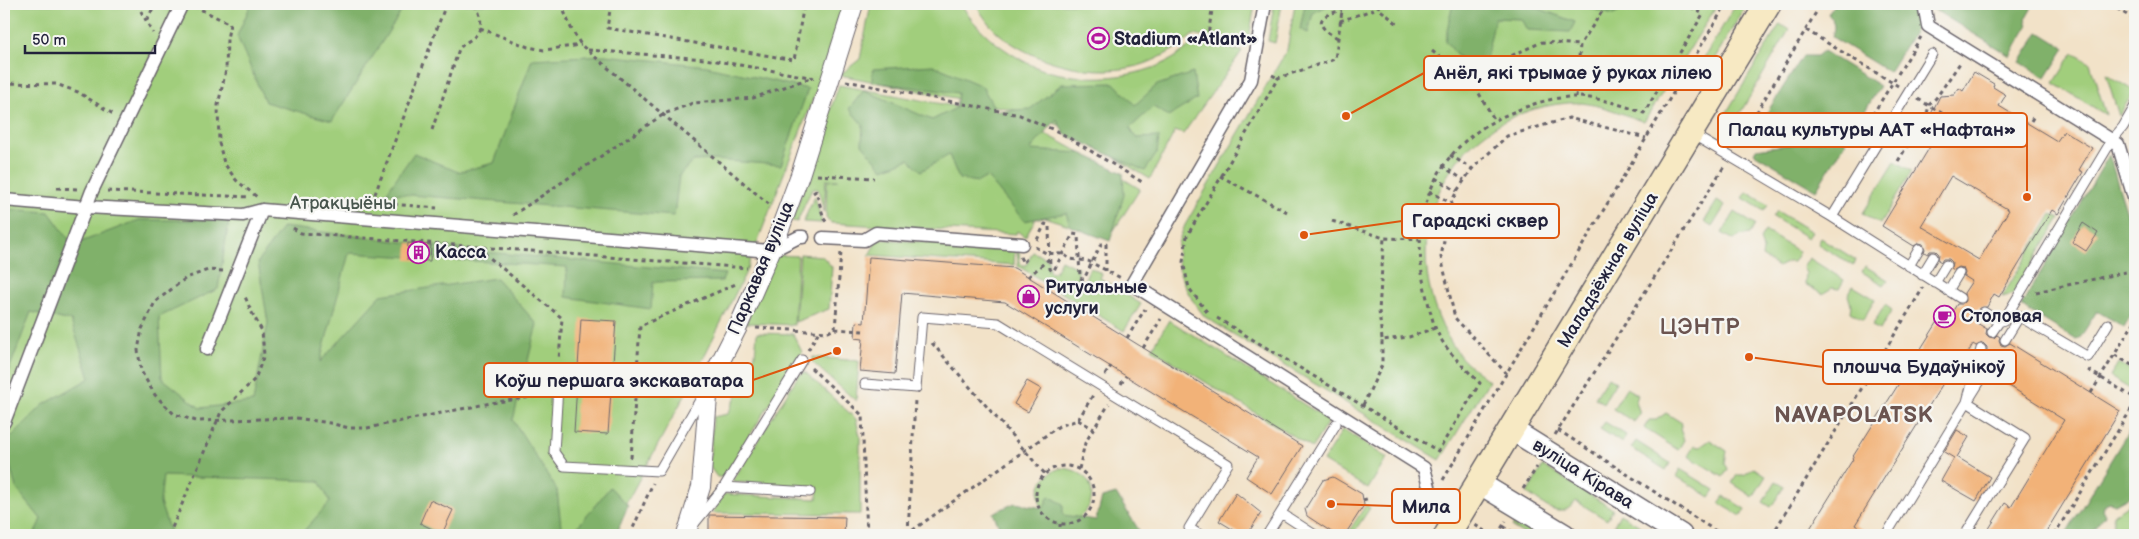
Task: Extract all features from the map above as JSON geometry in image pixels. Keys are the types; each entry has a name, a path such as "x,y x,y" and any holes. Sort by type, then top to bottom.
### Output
{"main road":[{"name":"Маладзёжная вуліца","path":"1453,525 1768,4"}],"street":[{"path":"4,422 86,207 125,121 182,4"},
{"name":"Паркавая вуліца","path":"688,533 701,487 707,389 738,327 771,251 800,175 822,79 854,4"},
{"path":"1265,4 1251,80 1132,284 1424,468 1432,498 1453,525"},
{"path":"1924,4 1928,26 2118,144 2135,201"},
{"path":"4,200 86,207 243,215 262,210 771,251 799,237 803,237"},
{"path":"206,349 262,210"},
{"path":"823,238 864,240 876,233 1020,244"},
{"name":"вуліца Кірава","path":"1511,429 1681,535"},
{"path":"1479,483 1565,535"}],"lane":[{"path":"1832,217 1932,54"},
{"path":"1992,332 1998,322 2004,320 2010,311 2112,140 2135,106"},
{"path":"1691,133 1832,217 1960,298"},
{"path":"1909,266 1919,249"},
{"path":"1929,279 1933,257"},
{"path":"1929,279 1946,265"},
{"path":"1948,291 1959,273"},
{"path":"2010,311 2088,357 2108,324"},
{"path":"1984,312 1998,322"},
{"path":"865,384 916,388 922,317 998,323 1228,464 1189,528 1200,535"},
{"path":"2005,340 2020,317"},
{"path":"1967,402 1981,349"},
{"path":"1886,535 1995,357"},
{"path":"688,533 724,487 802,360"},
{"path":"559,370 554,452 564,466 659,471 707,389"},
{"path":"1965,535 2025,438 1967,402"},
{"path":"1267,535 1336,424"},
{"path":"724,487 810,492"},
{"path":"1281,513 1315,535"}],"path":[{"path":"4,19 8,4"},
{"path":"137,4 161,46"},
{"path":"147,20 155,4"},
{"path":"189,4 230,24 227,39 226,70 218,105 219,143 224,163 236,180 258,197"},
{"path":"365,219 446,4"},
{"path":"432,130 459,49 464,42 477,35 480,28 481,17 475,4"},
{"path":"561,4 571,28 581,45 772,206"},
{"path":"565,12 566,4"},
{"path":"611,4 607,28 794,60 804,4"},
{"path":"810,4 832,8 832,4"},
{"path":"1213,4 1208,34 1248,42"},
{"path":"1343,4 1335,59 1278,78 1187,236 1184,262 1190,288 1205,311 1438,451 1480,382 1452,354 1435,328 1422,279 1419,239 1429,191 1435,178 1450,155 1494,119 1535,103 1576,97 1610,101 1644,113 1703,14 1686,4"},
{"path":"1576,97 1580,45 1607,4"},
{"path":"1432,498 1726,4"},
{"path":"1497,535 1558,430 1730,157 1821,4"},
{"path":"2110,4 2135,20"},
{"path":"2119,10 2123,4"},
{"path":"1340,21 1379,6 1399,24"},
{"path":"1338,38 1325,32 1321,25 1322,18 1328,12 1342,11"},
{"path":"1736,146 1863,130 1928,26"},
{"path":"480,28 528,47 544,50 581,45"},
{"path":"1806,30 1943,114"},
{"path":"1474,85 1506,58 1542,42 1580,45"},
{"path":"588,50 705,59 1020,115 1061,133 1142,182"},
{"path":"1432,51 1474,85 1494,119"},
{"path":"1898,161 1927,114 1929,105 1936,98 1956,66 1964,62"},
{"path":"1272,75 1278,78"},
{"path":"513,215 664,114 693,102 753,98 822,79"},
{"path":"4,83 56,84 78,92 125,121"},
{"path":"2031,121 2035,114"},
{"path":"1507,374 1455,318 1441,257 1451,204 1457,191 1472,169 1507,136 1569,118 1646,138"},
{"path":"1450,155 1472,169"},
{"path":"1442,166 1464,180"},
{"path":"826,176 874,178"},
{"path":"1220,176 1289,213"},
{"path":"1435,178 1457,191"},
{"path":"810,199 814,191 816,191 824,219 842,239 835,329"},
{"path":"1429,191 1451,204"},
{"path":"262,210 301,232 762,271"},
{"path":"1332,221 1384,238 1419,239"},
{"path":"1020,244 1021,262 1025,263 1045,224 1047,224 1049,225 1050,253 1050,258 1052,271 1054,270 1063,254 1073,234 1078,235 1079,260 1080,278 1084,279 1091,262 1101,244 1106,244 1105,270 1091,262 1079,260 1070,259 1063,254 1050,253 1038,248"},
{"path":"1364,406 1382,365 1379,311 1384,238"},
{"path":"476,247 562,318 559,370"},
{"path":"1028,277 1050,258"},
{"path":"169,535 217,421 221,412 255,379 264,355 262,330 251,312 236,272 208,270 186,278 155,302 142,329 138,350 141,371 155,395 174,414 196,420 217,421 289,418 330,423 349,428 367,428 491,403 557,393"},
{"path":"2019,296 2135,270"},
{"path":"630,470 640,326 762,271"},
{"path":"1772,535 1929,279"},
{"path":"1127,338 1144,312"},
{"path":"1143,348 1160,321"},
{"path":"2091,393 2135,322"},
{"path":"767,328 828,332 835,329 863,331"},
{"path":"1382,340 1409,337 1435,328"},
{"path":"921,330 1045,474"},
{"path":"802,360 819,331"},
{"path":"2115,355 2135,367"},
{"path":"810,368 862,415 868,535"},
{"path":"611,388 707,389"},
{"path":"907,535 916,388"},
{"path":"907,535 1059,426 1078,420 1093,395"},
{"path":"1079,469 1085,443 1109,404"},
{"path":"2054,535 2135,404"},
{"path":"1078,420 1094,429"},
{"path":"1558,430 1722,535"},
{"path":"1061,466 1079,469 1092,482 1095,500 1086,516 1070,524 1060,524 1051,521 1039,508 1036,490 1039,481 1052,468 1061,466"},
{"path":"630,535 659,471"},
{"path":"1363,500 1370,498"},
{"path":"1060,524 1060,535"},
{"path":"1503,526 1518,535"}],"green space":[{"name":"Атракцыёны","path":"4,4 847,4 818,86 745,274 686,393 609,535 4,535"},
{"path":"251,4 406,4 332,121 265,102 237,36"},
{"path":"871,4 962,4 973,21 1000,46 1032,65 1060,74 1110,77 1144,71 1174,58 1195,42 1242,51 1183,134 1175,131 1150,179 1064,127 1025,112 840,75 860,59"},
{"name":"Stadium «Atlant»","path":"975,4 1255,4 1248,45 1193,35 1172,51 1147,63 1128,68 1108,70 1064,65 1043,59 1023,50 991,26"},
{"path":"1274,4 1282,4 1275,43 1268,41"},
{"path":"1295,4 1718,4 1644,122 1597,106 1568,103 1523,113 1486,133 1457,161 1438,195 1427,234 1427,275 1438,316 1460,356 1489,381 1440,460 1205,317 1193,301 1180,274 1177,254 1179,239 1185,225 1287,50"},
{"path":"1305,4 1331,4 1313,13 1308,33 1300,29"},
{"path":"1459,4 1477,4 1481,7 1490,4 1532,4 1532,6 1575,22 1570,32 1527,30 1521,19 1495,18 1485,65 1472,72 1445,41 1452,7"},
{"path":"1577,4 1635,4 1613,15"},
{"path":"1736,4 1747,4 1700,83 1692,78"},
{"path":"1834,4 1917,4 1921,21 1889,72 1832,37 1834,25 1828,14"},
{"path":"1929,4 2034,4 2026,18 2028,26 2010,56 1930,7"},
{"path":"1780,24 1789,30 1726,137 1725,115"},
{"path":"2039,32 2065,48 2046,78 2020,62"},
{"path":"1823,51 1880,86 1856,126 1764,136 1759,125 1803,56 1817,56"},
{"path":"2073,53 2090,63 2106,115 2054,83"},
{"path":"605,55 707,66 808,89 781,165 714,160 693,161 679,176 674,216 386,193 414,153 458,172 494,163 532,59"},
{"path":"933,65 982,86 996,111 1030,109 1062,84 1114,83 1135,105 1157,85 1193,73 1197,99 1169,116 1153,107 1130,128 1136,138 1159,137 1157,153 1145,171 1064,134 1057,119 1030,150 1081,153 1123,173 1124,195 1110,241 1070,226 1066,213 1024,221 987,177 978,182 959,179 949,155 921,171 909,159 883,169 862,144 863,125 849,109 864,90 932,120 956,108 958,93 872,82 873,69"},
{"path":"2106,74 2134,91 2119,116"},
{"path":"839,85 997,114 1053,138 1140,189 1109,238 1038,215 1025,237 1017,231 1016,234 831,223 826,217 827,181 838,180 826,180 824,212 818,189 812,189 797,222 792,221"},
{"path":"1839,138 1846,142 1816,190 1754,153 1756,149"},
{"path":"2109,155 2135,240 2135,308 2124,327 2097,311 2080,338 2075,339 2021,306"},
{"path":"1895,161 1912,171 1880,224 1863,213"},
{"path":"1747,192 1768,205 1764,211 1743,198"},
{"path":"815,196 822,223 803,222"},
{"path":"1717,201 1725,206 1712,227 1704,222"},
{"path":"4,209 49,212 73,245 139,220 229,220 218,289 159,317 162,378 200,408 253,402 268,323 258,262 283,227 474,251 725,274 722,281 653,282 651,309 566,297 567,267 349,253 320,362 381,295 496,278 537,324 513,420 557,490 562,535 300,535 330,502 319,481 163,476 160,503 171,535 34,535 41,519 16,488 4,444 43,405 90,378 71,321 31,312 4,383"},
{"path":"1777,211 1812,232 1808,238 1773,217"},
{"path":"1735,212 1755,225 1750,234 1739,236 1734,240 1722,233"},
{"path":"2052,214 2060,218 2014,294 2002,297"},
{"path":"1765,231 1799,252 1793,262 1788,262 1778,267 1762,257 1763,250 1760,239"},
{"path":"1821,238 1856,260 1853,266 1818,244"},
{"path":"878,239 1015,248 1014,265 869,255"},
{"path":"1017,251 1019,252 1022,265 1026,265 1033,252 1048,259 1049,271 1051,273 1055,272 1061,260 1078,267 1078,279 1081,281 1084,281 1090,267 1102,274 1100,278 1141,304 1124,331 1018,266"},
{"path":"800,254 822,256 832,267 829,309 795,322"},
{"path":"776,255 798,256 794,325 746,323"},
{"path":"1809,258 1844,280 1839,289 1832,288 1822,294 1805,284 1806,273 1803,268"},
{"path":"1865,266 1888,280 1884,285 1862,272"},
{"path":"1853,286 1875,299 1863,320 1850,312 1851,305 1848,295"},
{"path":"1885,305 1892,310 1880,330 1872,326"},
{"path":"1169,320 1329,420 1312,448 1152,349"},
{"path":"757,333 793,334 802,352 724,477 717,477 709,466 713,417 728,414 755,355"},
{"path":"813,357 859,361 856,401 812,362"},
{"path":"2118,363 2135,373 2135,392 2110,377"},
{"path":"805,372 856,419 860,436 860,514 712,513 724,494 817,499 818,487 732,482 798,376"},
{"path":"1608,377 1616,382 1603,403 1595,398"},
{"path":"1626,388 1638,395 1636,401 1640,414 1634,422 1613,409"},
{"path":"1666,413 1682,423 1680,429 1684,440 1678,450 1644,428 1649,420 1656,420"},
{"path":"1605,422 1626,435 1622,443 1600,429"},
{"path":"2133,424 2135,429 2135,493 2115,504 2110,502 2105,504 2102,509 2105,515 2089,535 2065,535"},
{"path":"1343,429 1387,458 1368,489 1323,461"},
{"path":"1710,440 1727,451 1725,463 1728,469 1723,477 1688,456 1694,446 1700,447"},
{"path":"1636,441 1670,463 1666,470 1631,448"},
{"path":"1543,466 1613,509 1607,520 1576,501 1564,511 1558,511 1546,506 1527,493"},
{"path":"1061,468 1081,474 1091,487 1090,504 1077,519 1046,514 1039,500 1040,486 1047,475"},
{"path":"1754,468 1766,476 1753,497 1732,483 1737,475 1744,475"},
{"path":"1680,469 1715,490 1710,497 1676,476"},
{"path":"1776,481 1784,487 1771,507 1763,502"},
{"path":"610,487 628,506 616,535 571,535"},
{"path":"1116,494 1142,535 1000,535 1001,531 993,513 1015,503 1043,508 1049,496 1063,504 1063,515 1096,520 1102,498"},
{"path":"1724,496 1745,509 1741,516 1719,503"},
{"path":"2135,499 2135,535 2116,535 2113,528 2113,515"},
{"path":"1366,505 1370,508 1352,535 1340,535 1347,534"},
{"path":"1620,514 1655,535 1630,535 1614,525"},
{"path":"1516,521 1544,535 1526,535 1512,527"}],"building":[{"path":"1974,72 1994,84 1993,87 2006,95 1999,106 2057,141 2064,131 2092,148 2079,170 2083,172 2058,214 2052,210 1999,297 1994,294 1987,307 1979,308 1978,312 1981,317 1977,323 1987,329 1986,334 1989,337 1994,338 1997,335 2000,337 2001,345 2005,346 2010,343 2120,411 2044,535 1985,535 2005,503 2011,507 2064,420 1993,376 2001,361 2000,354 1995,351 1989,354 1987,347 1983,343 1976,346 1973,344 1955,375 1950,372 1855,525 1872,535 1806,535 1944,312 1950,316 1957,304 1962,304 1965,301 1964,293 1972,281 1964,276 1963,268 1959,267 1954,270 1951,268 1952,262 1949,259 1943,259 1941,262 1938,260 1939,254 1936,251 1930,251 1928,254 1924,252 1923,244 1919,243 1914,246 1882,226 1931,145 1927,142 1933,132 1926,118 1932,112 1940,96 1954,95 1959,88 1963,91","holes":["1951,176 2009,210 1979,260 1921,226"]},
{"path":"2083,223 2098,233 2086,251 2072,242"},
{"name":"Касса","path":"408,243 431,245 430,261 407,260"},
{"path":"869,257 1014,268 1302,446 1272,494 1246,477 1258,457 1005,302 902,293 895,374 860,371 863,339 855,338 856,322 864,323"},
{"path":"581,319 616,321 608,434 574,432"},
{"path":"1027,381 1041,389 1028,412 1014,404"},
{"path":"1957,430 1969,437 1957,457 1990,477 1976,501 1941,481 1954,458 1944,452"},
{"path":"1333,477 1362,494 1364,505 1346,533 1336,535 1307,516 1305,509 1323,480"},
{"path":"1236,493 1261,513 1247,535 1242,535 1219,521"},
{"path":"430,500 453,510 442,534 420,523"},
{"path":"709,515 845,517 844,535 709,535"}],"place":[{"name":"Stadium «Atlant»","path":"1098,39"},
{"name":"Анёл, які трымае ў руках лілею","path":"1346,116"},
{"name":"Палац культуры ААТ «Нафтан»","path":"2027,197"},
{"name":"Гарадскі сквер","path":"1304,235"},
{"name":"Касса","path":"419,252"},
{"name":"Ритуальные услуги","path":"1029,297"},
{"name":"Столовая","path":"1945,316"},
{"name":"Коўш першага экскаватара","path":"837,351"},
{"name":"плошча Будаўнікоў","path":"1749,357"},
{"name":"Мила","path":"1331,504"}],"district":[{"name":"ЦЭНТР","path":"1700,327"},
{"name":"NAVAPOLATSK","path":"1854,415"}]}
